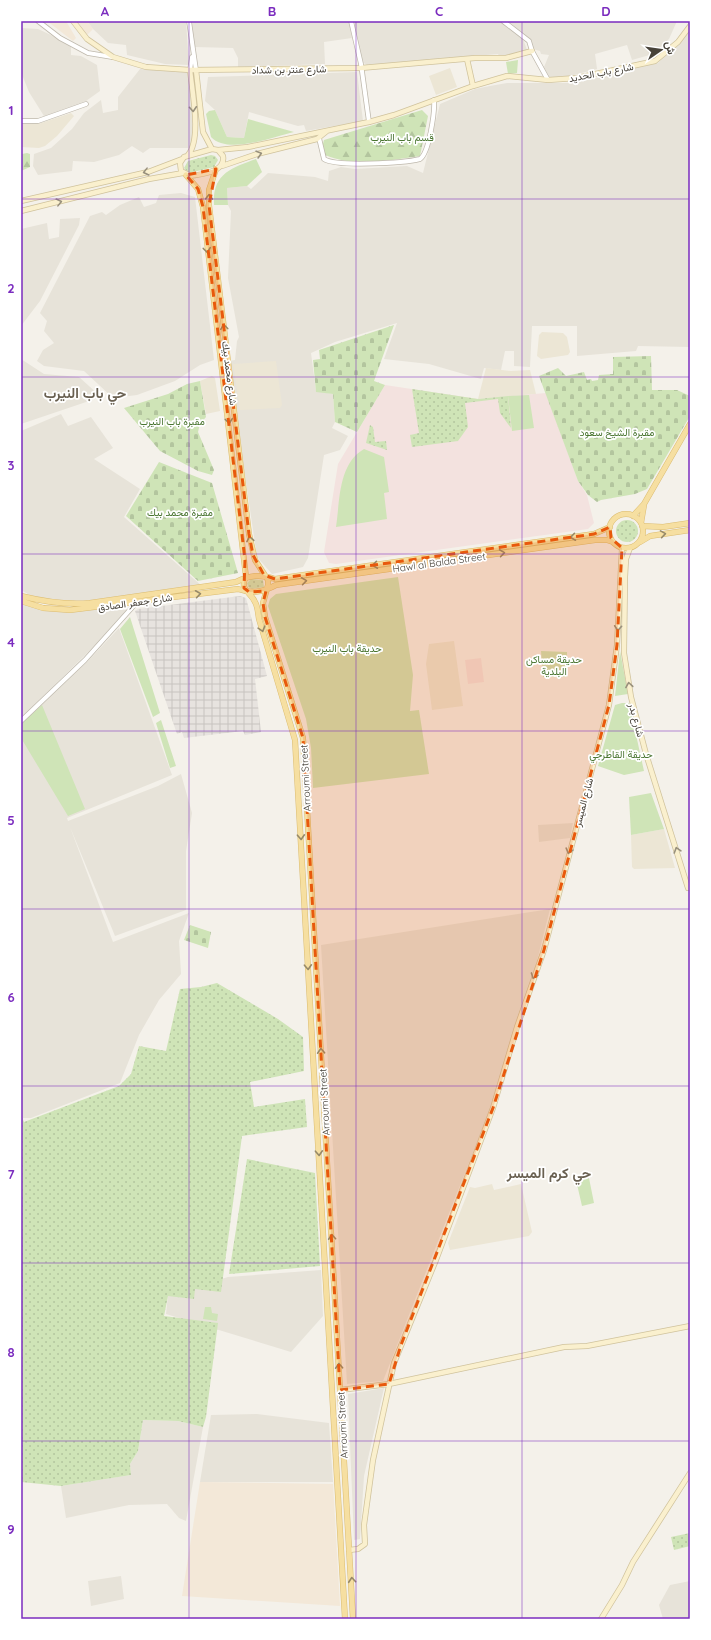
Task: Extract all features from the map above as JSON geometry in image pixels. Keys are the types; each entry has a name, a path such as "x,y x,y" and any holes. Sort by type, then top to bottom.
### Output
{"main road":[{"name":"شارع عنتر بن شداد","path":"73,21 91,43 113,57 146,67 190,70 361,68 467,59 506,58 532,51"},
{"name":"شارع باب الحديد","path":"212,149 218,150 248,147 369,122 473,86 507,76 548,80 590,76 655,61 678,42 690,26"},
{"path":"467,59 473,86"},
{"path":"188,155 193,148 195,135 190,70"},
{"path":"21,201 157,169 188,155 212,149 203,132 196,70"},
{"path":"21,211 149,179 185,174 193,176 257,154 320,138 327,131"},
{"path":"218,150 223,156 222,166"},
{"path":"182,159 180,166 185,174"},
{"name":"شارع محمد بيك","path":"216,169 209,190 209,205 249,534 253,555 264,575"},
{"name":"شارع محمد بيك","path":"185,174 198,189 203,207 246,577 243,583 244,588 249,592"},
{"path":"115,179 118,183 117,188"},
{"path":"105,181 104,186 107,190"},
{"path":"633,516 644,504 690,424"},
{"path":"638,544 643,536 642,525 644,504"},
{"path":"690,523 663,527 642,525 633,516 627,514 616,518 610,527 610,532 614,542 622,548 630,548 650,536 690,530"},
{"name":"Hawl al Balda Street","path":"246,577 264,575 275,579 594,534 610,527"},
{"name":"Hawl al Balda Street","path":"249,592 266,590 276,585 595,540 607,540 614,542"},
{"name":"شارع الميسر","path":"350,1550 358,1549 365,1544 364,1525 373,1460 389,1384 401,1344 417,1310 493,1108 517,1027 544,950 609,705 617,645 622,548"},
{"name":"شارع بدر","path":"630,548 626,559 624,653 631,697 646,754 688,888"},
{"name":"Arroumi Street","path":"264,575 268,580 263,603 265,617 303,738 353,1619"},
{"name":"شارع جعفر الصادق","path":"21,596 45,602 69,605 138,597 236,582 246,577"},
{"name":"شارع جعفر الصادق","path":"21,601 43,608 70,610 238,589 249,592"},
{"name":"Arroumi Street","path":"249,592 256,604 259,619 295,740 345,1619"},
{"path":"340,1390 389,1384 564,1347 586,1346 690,1326"},
{"path":"601,1619 622,1585 633,1562 690,1473"}],"street":[{"path":"38,21 60,38 88,53 113,57"},
{"path":"189,21 192,54 196,70"},
{"path":"351,21 361,68 369,122"},
{"path":"503,21 529,41 532,51 548,80"},
{"path":"190,70 192,54"},
{"path":"320,138 324,158 331,162 361,164 420,160 425,154 434,112 434,100"},
{"path":"21,121 38,121 86,104"},
{"path":"21,721 85,660 137,602"}],"highlighted area":[{"path":"216,169 209,205 249,534 253,555 264,575 275,579 594,534 610,527 611,538 622,548 617,645 609,705 544,950 493,1108 401,1345 389,1384 340,1390 303,738 265,617 263,603 266,591 249,592 244,588 245,560 203,207 198,189 186,175"}],"shaded area":[{"path":"47,21 66,21 76,38 73,41"},
{"path":"77,21 87,21 93,29 87,35"},
{"path":"87,21 186,21 189,65 165,64 127,55 126,45 108,43"},
{"path":"192,21 349,21 352,38 324,42 325,64 238,67 238,58 233,48 194,47"},
{"path":"354,21 502,21 516,34 522,36 527,50 518,54 500,58 498,54 367,65 362,62"},
{"path":"505,21 677,21 669,39 653,54 632,60 627,45 595,54 597,69 570,76 550,78 544,67 549,55 541,54 540,51 533,49 531,40"},
{"path":"21,28 38,29 51,35 71,47 71,55 81,56 97,65 100,91 86,101 44,116 29,92 21,72"},
{"path":"690,29 690,347 638,346 636,351 577,356 577,326 532,326 530,367 514,366 514,351 505,351 501,370 484,368 481,379 429,364 384,359 397,323 335,342 311,353 316,391 333,394 335,422 332,428 348,436 340,450 324,455 308,558 303,567 272,574 257,557 228,361 235,360 237,341 239,337 228,278 231,211 228,205 227,188 247,186 251,189 268,173 315,177 328,181 329,171 341,167 355,169 407,166 423,173 440,104 475,89 490,86 507,83 574,83 658,63"},
{"path":"450,68 457,87 436,95 429,76"},
{"path":"140,69 188,71 192,102 193,148 150,148 143,153 132,146 119,155 94,162 73,161 72,171 38,175 33,166 34,154 51,148 72,129 84,113 101,100 103,113 118,110 118,97"},
{"path":"357,72 363,121 306,131 304,125 298,126 249,112 244,138 227,137 215,110 205,101 208,77"},
{"path":"71,113 74,116 57,136 45,146 39,148 21,147 22,124 41,123"},
{"path":"181,193 195,197 214,360 200,365 175,381 137,395 113,398 84,371 44,366 37,361 43,350 54,343 44,331 47,321 40,313 90,216 102,212 106,215 120,205 139,197 144,207 156,203 159,195"},
{"path":"80,218 79,225 40,301 21,326 21,229 47,223 49,239 59,237 60,219"},
{"path":"542,332 563,333 567,337 570,352 568,355 541,359 537,356 539,335"},
{"path":"21,359 44,374 79,377 99,395 95,399 21,424"},
{"path":"276,361 282,405 280,408 240,410 233,364"},
{"path":"486,368 511,371 530,370 536,394 478,399"},
{"path":"212,376 215,378 220,411 206,414 200,381"},
{"path":"385,385 478,399 546,393 578,481 587,495 594,523 588,529 336,564 329,563 324,552 338,464"},
{"path":"61,414 68,426 91,417 113,448 94,459 140,489 124,517 203,587 111,600 40,601 21,590 21,431"},
{"path":"240,596 246,598 267,676 255,679 261,732 245,735 243,731 184,738 182,732 177,734 135,611 138,609"},
{"path":"21,599 38,606 131,610 21,718"},
{"path":"119,628 172,775 67,818 68,821 158,786 181,774 192,813 186,851 186,910 115,936 70,827 113,942 189,913 179,941 181,974 159,1000 139,1035 120,1083 31,1118 21,1118 21,724 88,661"},
{"path":"454,641 463,706 432,710 426,664 429,644"},
{"path":"481,658 484,682 468,684 465,660"},
{"path":"573,823 570,838 539,842 538,825"},
{"path":"664,829 675,868 634,869 632,867 631,835"},
{"path":"550,909 536,965 498,1089 383,1381 347,1384 321,945"},
{"path":"492,1184 494,1190 521,1184 532,1232 529,1236 450,1250 448,1243 470,1187 475,1188"},
{"path":"321,1270 323,1316 291,1352 166,1314 168,1295 228,1277"},
{"path":"384,1388 364,1476 360,1539 354,1540 348,1394"},
{"path":"257,1414 329,1423 333,1482 200,1482 211,1415"},
{"path":"143,1420 178,1421 203,1427 186,1521 179,1518 167,1504 129,1505 66,1518 61,1486 131,1475 130,1464 138,1451"},
{"path":"200,1482 333,1484 340,1606 182,1596"},
{"path":"121,1576 124,1599 91,1606 88,1581"},
{"path":"690,1581 690,1619 663,1619 659,1605 670,1585"}],"green space":[{"path":"518,60 517,73 508,74 506,62"},
{"path":"215,110 227,137 244,138 248,119 294,132 263,141 239,145 228,145 211,137 206,114 209,111"},
{"name":"قسم باب النيرب","path":"422,110 428,116 420,156 384,161 360,162 336,159 325,155 322,147 324,140"},
{"path":"379,129 385,129 389,133 389,139 385,143 379,143 375,139 375,133"},
{"path":"22,154 30,154 30,167 21,171"},
{"path":"211,155 215,156 218,160 214,167 189,173 184,168 188,161"},
{"path":"256,159 262,172 247,186 227,188 228,205 214,205 214,194 220,179 231,169"},
{"path":"394,325 374,381 385,385 357,432 335,422 333,394 316,392 313,360 320,359 319,350"},
{"name":"مقبرة الشيخ سعود","path":"651,356 652,390 677,390 690,396 690,416 647,489 635,494 597,502 588,495 578,481 539,376 558,368 566,376 584,372 587,380 598,380 599,375 613,374 613,357"},
{"name":"مقبرة باب النيرب","path":"200,381 206,417 200,424 198,432 214,470 212,475 198,471 160,451 124,408 168,394 187,384"},
{"path":"412,389 478,399 508,396 511,428 500,413 498,399 465,403 468,427 458,441 412,447 410,435 419,433"},
{"path":"529,395 534,428 512,431 508,396"},
{"path":"370,425 373,427 375,442 386,441 387,450 366,443"},
{"path":"364,449 384,457 389,492 384,493 387,519 336,527 340,495 345,473 355,456"},
{"name":"مقبرة محمد بيك","path":"159,462 212,483 238,573 198,581 126,516"},
{"path":"627,520 635,523 638,531 635,539 627,542 619,539 616,531 619,523"},
{"name":"حديقة باب النيرب","path":"398,577 413,675 410,711 419,710 429,774 313,788 311,748 306,719 268,606 270,599 276,594"},
{"path":"251,579 263,580 264,587 252,589 248,587 247,583"},
{"path":"130,617 160,713 153,717 120,629"},
{"name":"حديقة مساكن البلدية","path":"541,651 567,652 567,677 543,677"},
{"path":"620,651 628,694 615,696"},
{"name":"حديقة القاطرجي","path":"629,703 644,771 624,775 598,766 615,705"},
{"path":"42,705 85,809 68,816 21,738 21,724"},
{"path":"161,720 176,766 170,768 156,723"},
{"path":"651,793 664,829 631,835 629,797"},
{"path":"190,925 211,932 208,948 184,940"},
{"path":"217,983 278,1019 303,1037 304,1071 250,1082 254,1107 305,1099 307,1127 242,1136 221,1292 195,1289 194,1299 168,1296 164,1316 218,1323 206,1417 203,1427 178,1421 143,1420 138,1451 130,1464 131,1475 61,1486 21,1482 21,1115 24,1122 119,1086 131,1074 139,1046 166,1051 180,989 201,987"},
{"path":"247,1159 315,1173 320,1266 229,1274"},
{"path":"589,1178 594,1203 582,1206 576,1180"},
{"path":"205,1307 211,1307 212,1313 218,1314 217,1321 203,1319"},
{"path":"690,1533 690,1546 674,1550 671,1537"}],"district":[{"name":"حي باب النيرب","path":"85,393"},
{"name":"حي كرم الميسر","path":"549,1173"}]}
